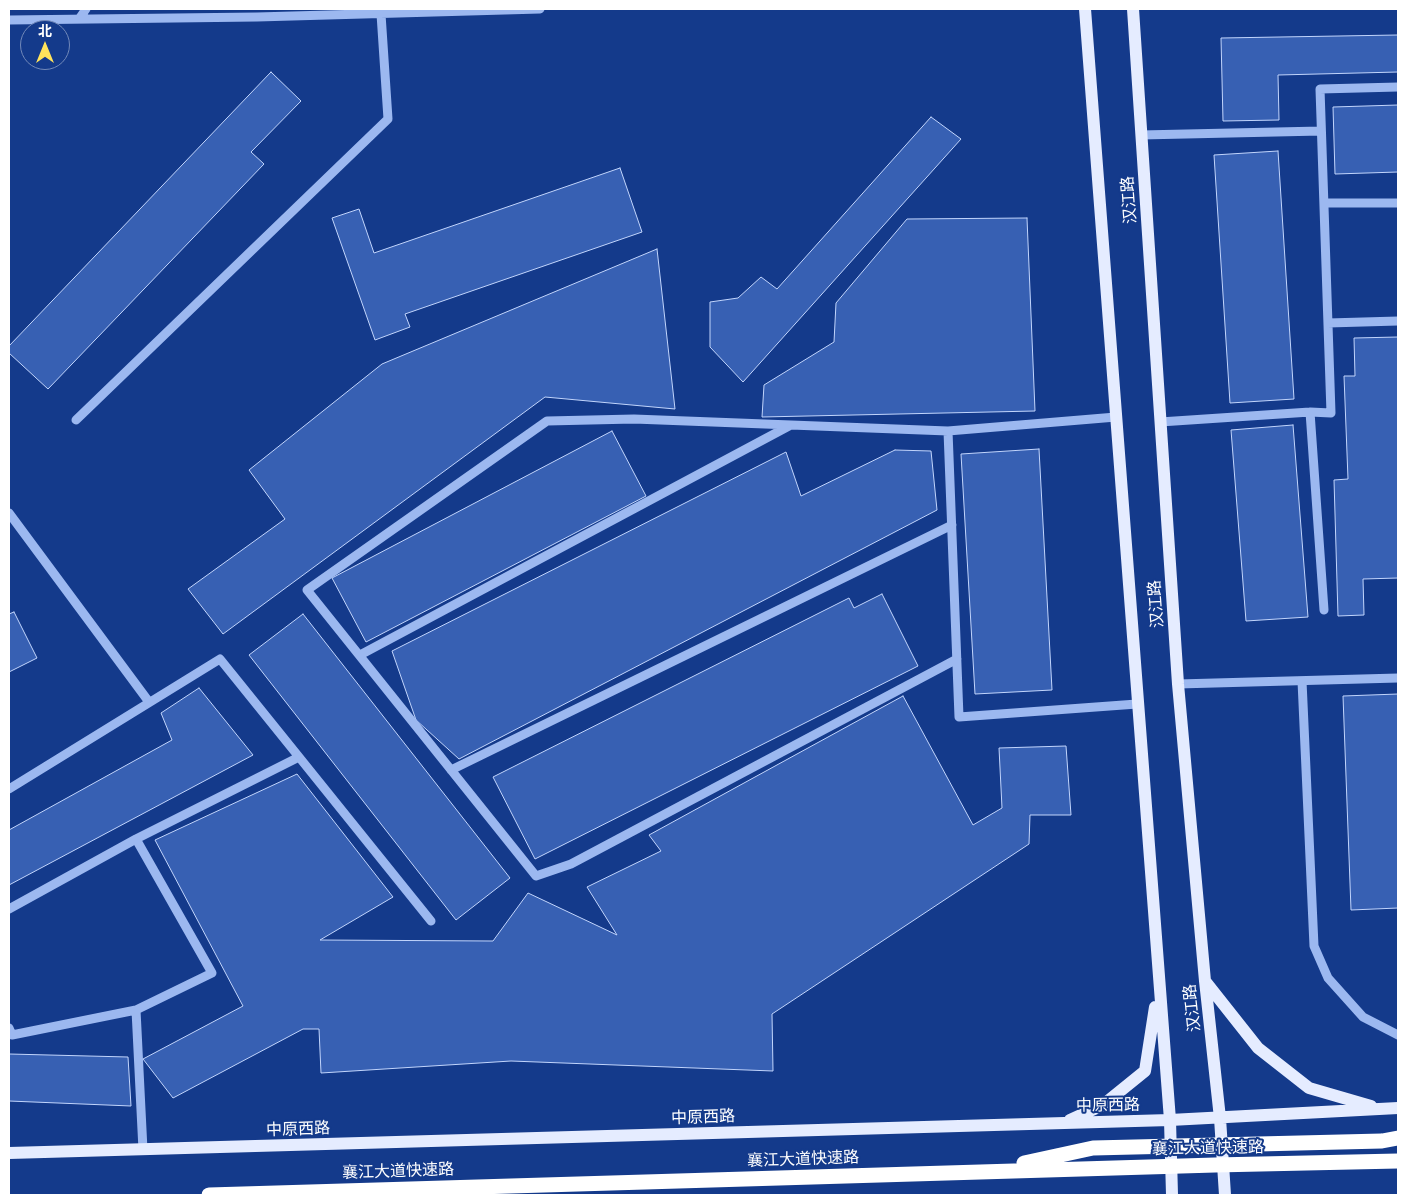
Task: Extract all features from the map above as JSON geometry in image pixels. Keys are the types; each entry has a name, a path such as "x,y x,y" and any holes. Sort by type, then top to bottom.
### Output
{"highway":[{"path":"987,1171 1093,1148 1382,1141 1398,1138"},
{"name":"襄江大道快速路","path":"209,1195 987,1171 1398,1161"}],"main road":[{"name":"汉江路","path":"1085,9 1158,987 1170,1120 1172,1195"},
{"name":"汉江路","path":"1133,9 1178,684 1205,980 1220,1118 1225,1195"},
{"path":"1205,980 1258,1048 1309,1088 1380,1109"},
{"path":"1065,1122 1103,1105 1145,1071 1158,987"},
{"name":"中原西路","path":"9,1154 1170,1120 1398,1108"}],"street":[{"path":"79,20 86,9"},
{"path":"9,20 381,14 540,9"},
{"path":"76,420 388,119 381,14"},
{"path":"1160,422 1310,412 1331,413 1320,90 1398,88"},
{"path":"1141,135 1321,131"},
{"path":"1324,203 1398,203"},
{"path":"1328,323 1398,321"},
{"path":"1310,412 1324,610"},
{"path":"957,660 571,864 536,876 307,590 547,421 634,419 948,431 1116,417"},
{"path":"360,655 791,425"},
{"path":"948,431 959,717 1137,704"},
{"path":"9,513 150,702"},
{"path":"451,770 952,524"},
{"path":"9,789 220,659 431,921"},
{"path":"1178,684 1398,678"},
{"path":"1302,681 1314,946 1328,978 1363,1017 1398,1035"},
{"path":"9,909 136,839 298,757"},
{"path":"9,1028 12,1035 136,1010 212,973 136,839"},
{"path":"136,1010 143,1150"}],"building":[{"path":"1398,35 1398,72 1278,75 1279,120 1223,121 1221,38"},
{"path":"271,72 301,101 251,152 264,164 48,389 9,353 9,346"},
{"path":"1398,105 1398,172 1335,174 1333,107"},
{"path":"931,117 961,139 743,382 710,347 710,302 738,298 761,277 777,289"},
{"path":"1278,151 1294,399 1230,403 1214,155"},
{"path":"620,168 642,232 405,314 410,327 375,340 332,218 359,209 374,253"},
{"path":"1027,218 1035,411 762,417 764,385 834,342 836,303 907,219"},
{"path":"657,249 675,409 545,397 223,634 188,589 285,519 249,470 382,364"},
{"path":"1398,337 1398,578 1363,579 1364,615 1338,616 1334,480 1348,479 1344,376 1355,376 1354,338"},
{"path":"1293,425 1308,617 1246,621 1231,430"},
{"path":"612,431 646,496 366,642 332,578"},
{"path":"1039,449 1052,690 975,694 961,454"},
{"path":"895,450 931,451 937,510 459,759 416,720 392,651 786,452 801,496"},
{"path":"882,594 918,666 535,859 493,777 849,598 854,608"},
{"path":"14,612 37,658 9,672 9,614"},
{"path":"303,614 510,878 456,920 249,655"},
{"path":"199,688 253,755 9,885 9,830 172,740 161,713"},
{"path":"1398,694 1398,908 1351,910 1343,696"},
{"path":"903,696 973,825 1002,808 999,748 1066,746 1071,815 1030,815 1029,844 772,1014 773,1071 511,1061 321,1073 319,1029 303,1029 173,1098 143,1059 243,1006 155,840 297,774 393,897 320,940 493,941 528,893 617,935 587,887 661,851 649,835"},
{"path":"9,1054 128,1057 131,1106 9,1101"}]}
